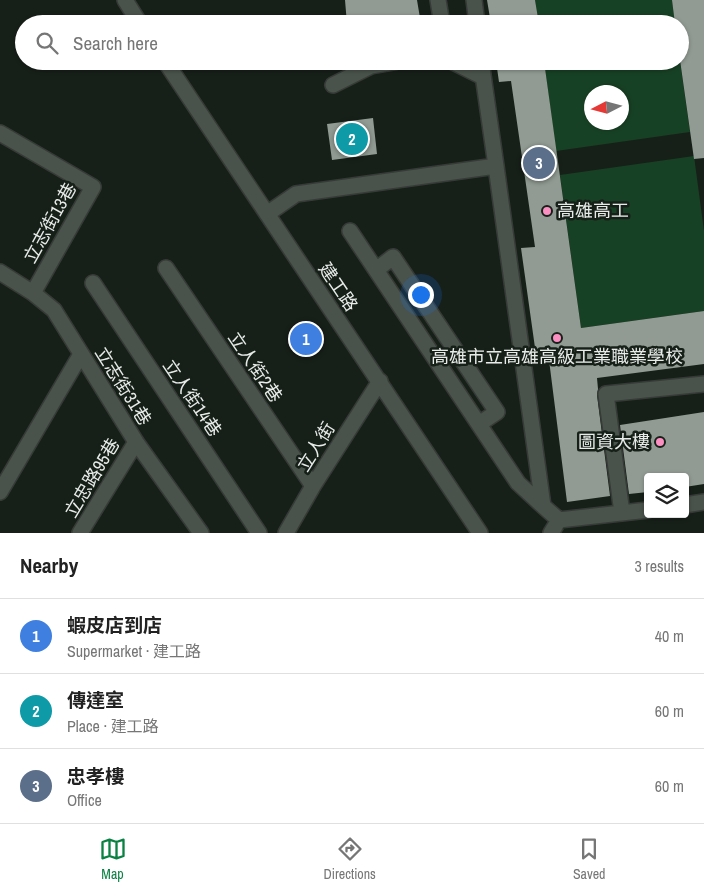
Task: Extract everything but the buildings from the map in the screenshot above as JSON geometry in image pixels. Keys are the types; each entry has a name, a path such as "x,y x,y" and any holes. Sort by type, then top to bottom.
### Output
{"street":[{"path":"125,0 134,15"},
{"path":"438,0 440,15"},
{"path":"474,0 476,15"},
{"name":"建工路","path":"171,70 480,533"},
{"path":"333,85 363,70"},
{"path":"470,70 484,77"},
{"path":"483,70 543,506"},
{"name":"立志街13巷","path":"0,133 93,187 33,293"},
{"path":"267,214 296,194 496,166"},
{"path":"350,231 518,482 543,506 560,520 644,510"},
{"path":"376,270 393,257 498,412 479,424"},
{"name":"立人街2巷","path":"166,268 313,486"},
{"name":"立志街31巷","path":"0,272 33,293 54,310 136,442 197,531"},
{"name":"立人街14巷","path":"93,283 259,533"},
{"path":"408,318 426,305"},
{"path":"3,482 81,354"},
{"path":"444,372 462,359"},
{"name":"立人街","path":"286,533 313,486 380,381"},
{"path":"622,513 606,394 704,384"},
{"name":"立忠路95巷","path":"80,533 136,442"},
{"path":"689,504 704,502"},
{"path":"551,533 560,520"}],"green space":[{"path":"535,0 672,0 674,15 538,15"},
{"path":"545,70 681,70 690,132 556,151"},
{"path":"694,156 704,231 704,311 581,328 560,175"}],"place":[{"name":"傳達室","path":"352,139"},
{"name":"忠孝樓","path":"539,163"},
{"name":"高雄高工","path":"547,211"},
{"name":"高雄市立高雄高級工業職業學校","path":"557,338"},
{"name":"蝦皮店到店","path":"306,339"},
{"name":"圖資大樓","path":"660,442"}]}
